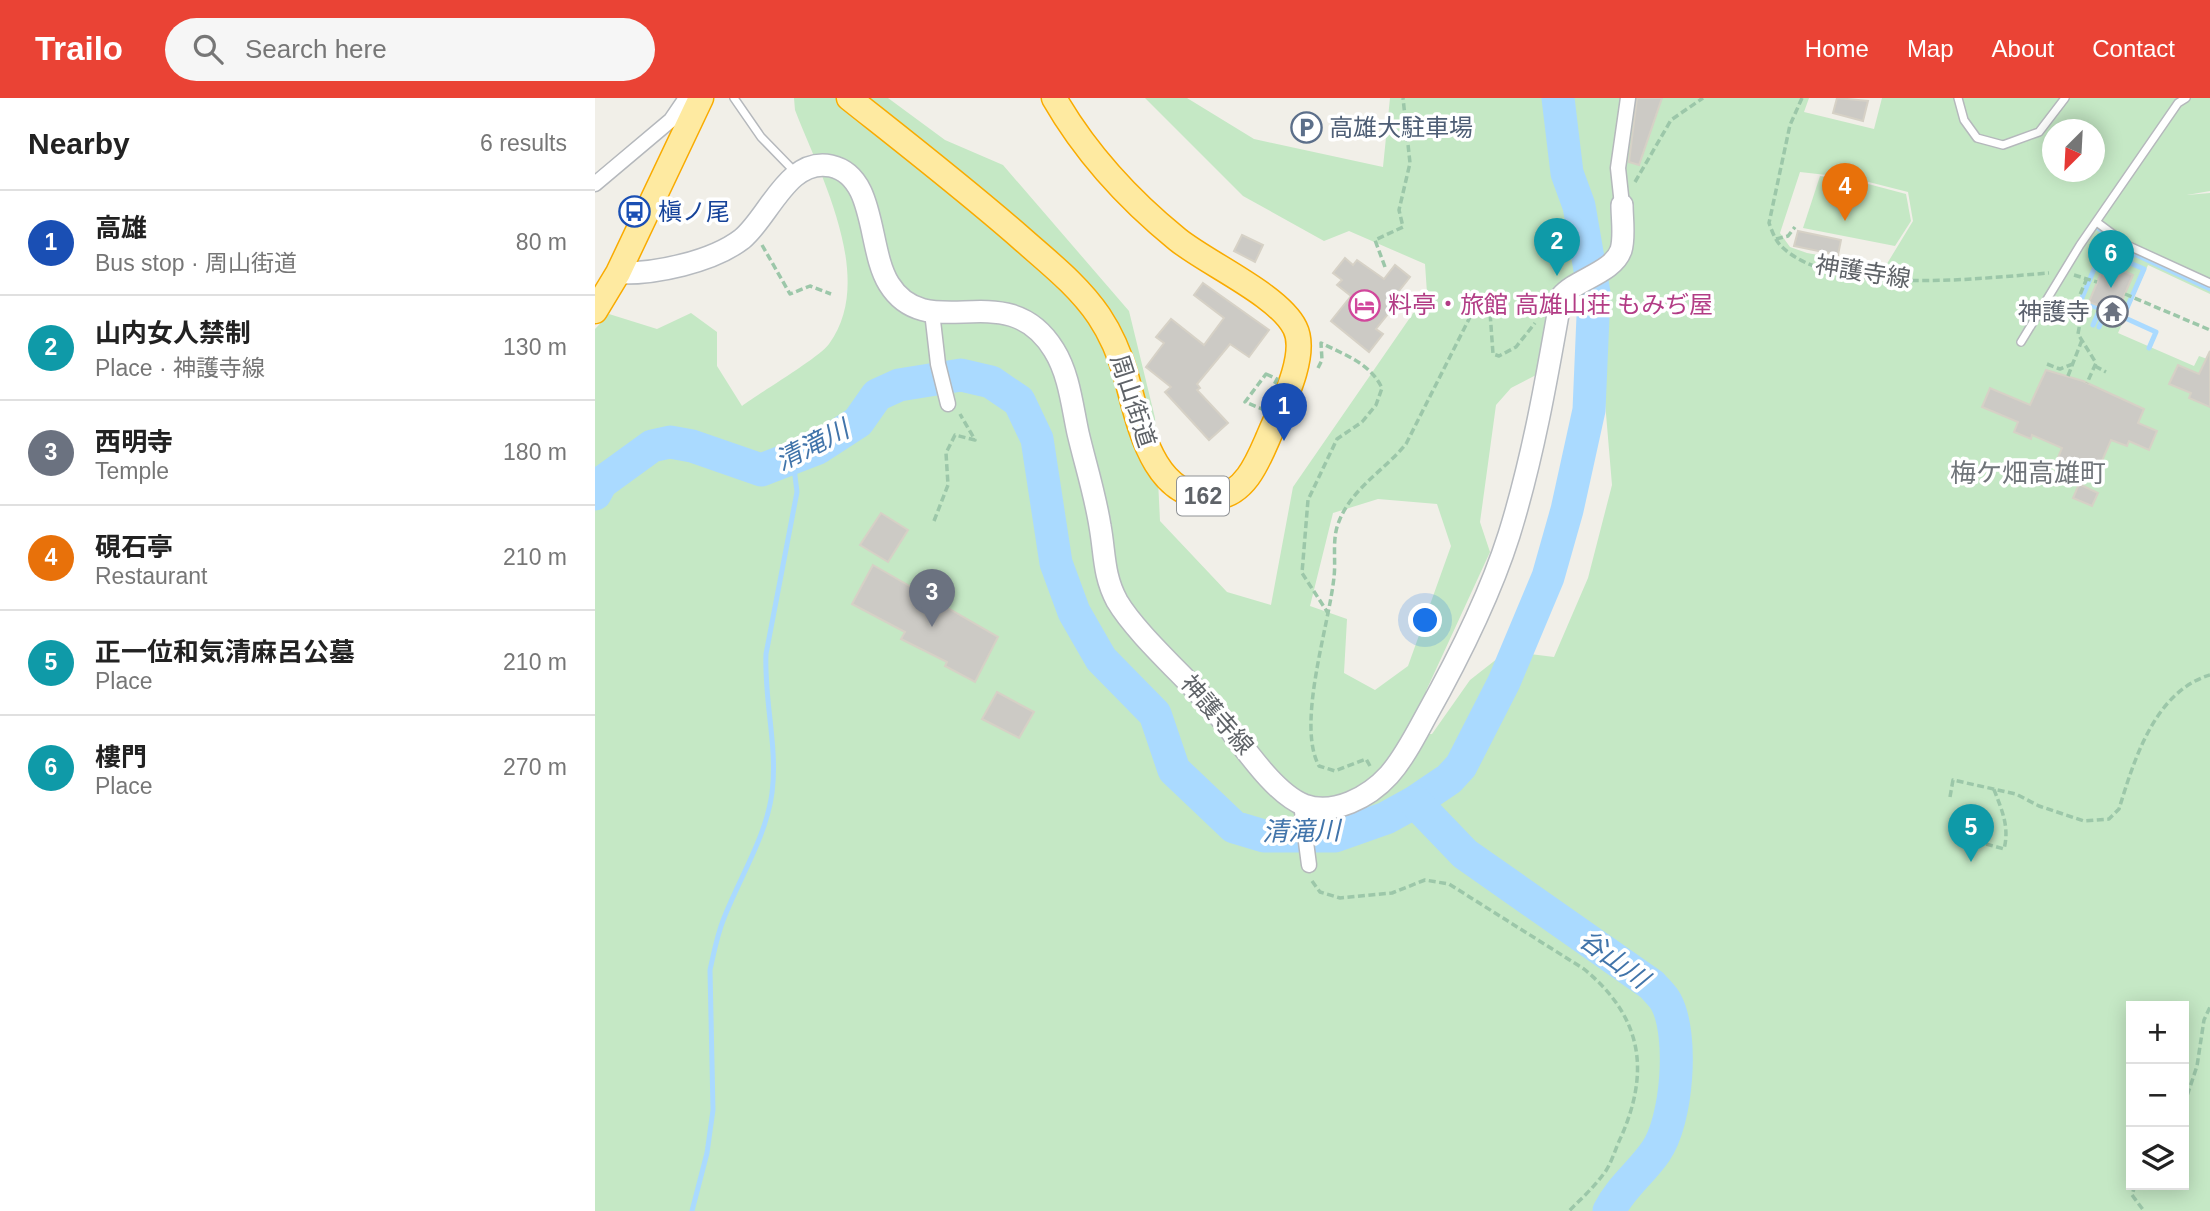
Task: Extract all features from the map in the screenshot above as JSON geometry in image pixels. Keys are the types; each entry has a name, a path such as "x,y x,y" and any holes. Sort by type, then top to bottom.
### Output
{"highway":[{"path":"595,312 701,98"},
{"name":"周山街道","path":"849,98 989,210 1065,276 1097,314 1113,341 1154,462 1166,477 1199,496 1219,497 1239,489 1263,449 1293,375 1299,350 1296,328 1278,307 1178,240 1138,205 1083,145 1054,98"}],"main road":[{"name":"神護寺線","path":"797,174 820,166 832,166 856,181 864,194 874,249 889,284 900,299 917,309 932,312 995,310 1020,316 1037,326 1063,365 1101,530 1103,563 1110,588 1121,608 1215,711 1275,783 1302,808"},
{"path":"607,284 681,265 741,240 797,174"},
{"path":"1302,808 1324,809 1343,805 1359,799 1388,776 1412,741 1451,672 1508,538 1524,478 1560,297 1569,287 1611,263 1620,252 1622,205"}],"street":[{"path":"595,184 671,120 686,98"},
{"path":"1622,205 1618,168 1628,98"},
{"path":"932,312 938,364 948,404"},
{"path":"1302,808 1309,865"}],"lane":[{"path":"734,98 761,137 797,174"},
{"path":"1958,98 1964,120 1977,138 2003,145 2039,132 2065,98"},
{"path":"2021,342 2063,272 2178,103 2186,98"},
{"path":"2098,223 2129,246 2210,283"}],"path":[{"path":"1385,267 1375,240 1403,228 1399,210 1410,163 1403,98"},
{"path":"1622,205 1671,120 1703,98"},
{"path":"1795,227 1788,236 1776,238 1769,223 1790,125 1802,98"},
{"path":"752,228 790,294 810,286 831,294"},
{"name":"神護寺線","path":"1776,238 1807,264 1857,276 1924,282 2063,272"},
{"path":"2087,383 2097,363 2078,334 2082,311 2077,302 2092,280"},
{"path":"2125,294 2210,330"},
{"path":"1380,783 1366,759 1335,771 1319,766 1312,753 1316,669 1329,614 1337,526 1366,481 1393,460 1406,444 1470,317 1480,309 1490,312 1493,354 1499,356 1516,346 1531,329"},
{"path":"2069,376 2082,340"},
{"path":"1321,343 1360,362 1375,375 1382,388 1376,405 1362,422 1337,439 1308,500 1301,573 1329,614"},
{"path":"2047,365 2060,369 2073,364"},
{"path":"2095,366 2106,372"},
{"path":"1262,409 1245,402 1266,374 1273,377"},
{"path":"934,521 948,485 946,453 955,435 975,440 964,417 948,404"},
{"path":"1951,797 1953,780 1993,787 2084,821 2109,819 2119,809 2152,725 2183,688 2210,675"},
{"path":"1986,844 2004,849 2005,845 2007,828 1993,787"},
{"path":"1309,865 1310,879 1320,891 1340,898 1392,893 1425,880 1449,884 1584,969 1604,985 1622,1008 1636,1043 1636,1082 1628,1122 1604,1174 1569,1211"},
{"path":"2189,1090 2197,1066 2204,1020 2210,1007"},
{"path":"2134,1190 2132,1195 2144,1211"}],"green space":[{"path":"794,98 888,98 945,140 1003,165 1129,311 1155,418 1160,521 1227,592 1271,605 1293,487 1427,293 1425,264 1349,231 1324,241 1243,196 1145,98 1187,98 1254,139 1383,167 1390,98 1809,98 1804,112 1874,129 1882,98 2210,98 2210,191 2187,195 2210,193 2210,294 2148,265 2118,333 2194,366 2199,356 2210,360 2210,1211 595,1211 595,329 609,314 657,329 691,313 717,332 717,366 742,406 823,350 842,318 847,289 846,259 829,195 795,110","holes":["1800,172 1853,178 1908,192 1913,221 1885,267 1807,253 1790,247 1780,233","1598,285 1612,485 1588,578 1554,657 1507,651 1470,680 1432,734 1422,734 1430,702 1426,691 1490,552 1480,522 1496,405 1511,388 1538,374 1556,294","1378,499 1437,504 1451,546 1408,666 1375,690 1344,673 1347,619 1310,606 1333,513"]},
{"path":"1820,176 1853,180 1906,194 1911,221 1895,246 1803,228"}],"building":[{"path":"1637,98 1662,98 1639,165 1629,162"},
{"path":"1837,98 1868,101 1863,121 1833,113"},
{"path":"1798,231 1841,240 1838,255 1794,246"},
{"path":"1242,235 1263,245 1255,262 1234,251"},
{"path":"1345,258 1353,265 1357,260 1384,279 1395,265 1410,277 1399,291 1404,294 1376,329 1383,334 1369,352 1331,321 1351,296 1337,285 1342,280 1333,273"},
{"path":"2105,263 2133,275 2117,313 2089,302"},
{"path":"1203,283 1269,330 1249,357 1230,344 1197,384 1200,388 1197,390 1228,423 1209,440 1165,392 1171,387 1146,367 1164,343 1156,337 1171,319 1204,345 1224,318 1194,295"},
{"path":"2210,351 2210,407 2189,398 2191,393 2169,384 2178,365 2199,374"},
{"path":"2046,370 2083,381 2144,409 2138,423 2157,431 2149,450 2129,441 2127,446 2111,440 2095,477 2057,460 2062,448 2032,435 2031,439 2014,432 2018,422 1982,407 1990,388 2030,405"},
{"path":"2079,484 2098,493 2092,506 2073,498"},
{"path":"881,513 908,530 888,562 860,545"},
{"path":"873,565 998,637 975,682 945,666 947,662 901,639 905,632 852,604"},
{"path":"997,692 1034,712 1019,738 982,719"}],"waterway":[{"name":"清滝川","path":"595,494 601,483 652,446 670,442 692,446 761,470 818,448 858,422 877,395 899,385 961,375 991,382 1019,401 1037,439 1056,563 1074,612 1101,659 1155,714 1174,770 1234,827 1264,836 1335,836 1386,818 1449,779 1461,766 1504,682 1548,577 1567,510 1589,410 1594,293 1579,206 1567,173 1558,98"},
{"path":"2098,228 2130,252 2210,289"},
{"path":"2081,300 2103,248"},
{"path":"2133,254 2130,263 2144,269 2123,317 2156,332 2149,348"},
{"path":"2080,300 2100,309 2093,325"},
{"path":"2099,327 2106,311 2123,317"},
{"path":"692,1211 707,1153 713,1110 710,970 722,924 758,841 772,793 773,758 766,654 797,492 793,460"},
{"name":"谷山川","path":"1415,802 1465,854 1652,985 1666,1002 1672,1017 1676,1056 1676,1078 1669,1120 1656,1151 1619,1194 1609,1211"}],"place":[{"name":"高雄大駐車場","path":"1306,128"},
{"name":"槇ノ尾","path":"635,212"},
{"name":"硯石亭","path":"1845,221"},
{"name":"山内女人禁制","path":"1557,276"},
{"name":"樓門","path":"2111,288"},
{"name":"料亭・旅館 高雄山荘 もみぢ屋","path":"1365,305"},
{"name":"神護寺","path":"2113,312"},
{"name":"高雄","path":"1284,441"},
{"name":"西明寺","path":"932,627"},
{"name":"正一位和気清麻呂公墓","path":"1971,862"}],"district":[{"name":"梅ケ畑高雄町","path":"2028,473"}]}
